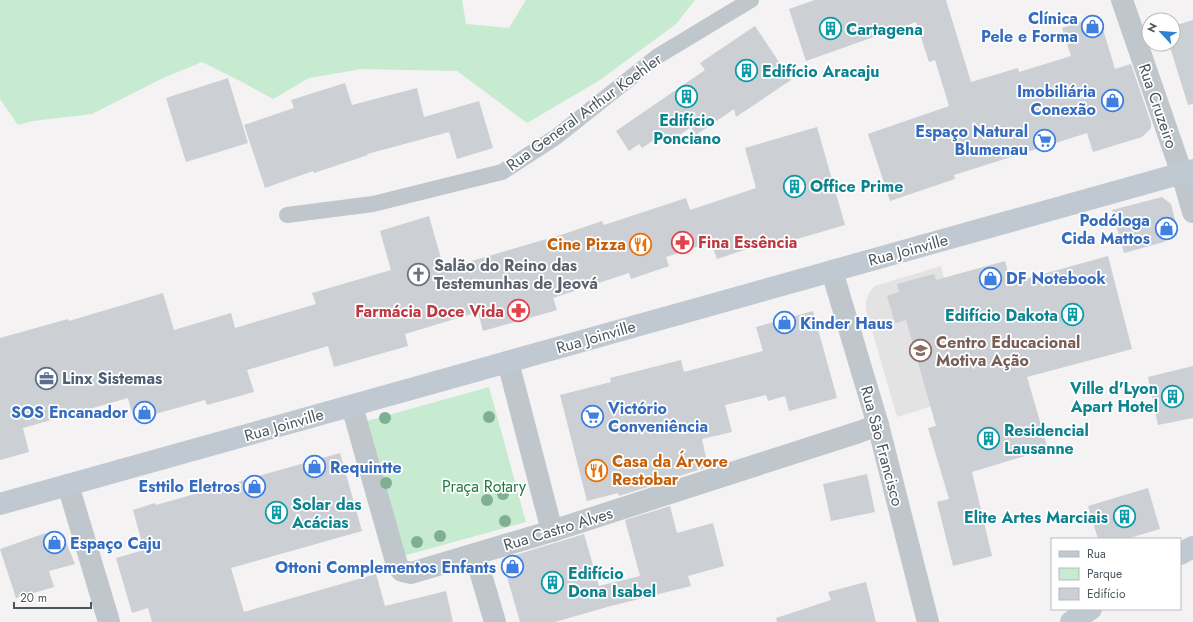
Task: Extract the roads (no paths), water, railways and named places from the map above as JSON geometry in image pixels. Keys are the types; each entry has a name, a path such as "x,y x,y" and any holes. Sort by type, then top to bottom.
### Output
{"main road":[{"name":"Rua Joinville","path":"0,504 1187,172"},
{"path":"1181,553 1193,547"},
{"path":"1071,622 1089,610"}],"street":[{"name":"Rua Cruzeiro","path":"1122,0 1187,172 1193,212"},
{"name":"Rua São Francisco","path":"832,271 878,425 928,622"},
{"path":"508,362 552,531"},
{"name":"Rua Castro Alves","path":"352,406 397,565 402,571 411,573 552,531 878,425"},
{"path":"68,485 109,622"},
{"path":"476,554 495,622"}],"lane":[{"name":"Rua General Arthur Koehler","path":"287,215 373,204 502,172 556,137 658,56 751,0"}],"place":[{"name":"Clínica Pele e Forma","path":"1093,27"},
{"name":"Cartagena","path":"830,29"},
{"name":"Edifício Aracaju","path":"746,71"},
{"name":"Edifício Ponciano","path":"687,97"},
{"name":"Imobiliária Conexão","path":"1112,100"},
{"name":"Espaço Natural Blumenau","path":"1044,140"},
{"name":"Office Prime","path":"795,186"},
{"name":"Podóloga Cida Mattos","path":"1166,229"},
{"name":"Fina Essência","path":"683,242"},
{"name":"Cine Pizza","path":"641,244"},
{"name":"Salão do Reino das Testemunhas de Jeová","path":"419,274"},
{"name":"DF Notebook","path":"990,278"},
{"name":"Farmácia Doce Vida","path":"519,311"},
{"name":"Edifício Dakota","path":"1073,315"},
{"name":"Kinder Haus","path":"785,323"},
{"name":"Centro Educacional Motiva Ação","path":"921,351"},
{"name":"Linx Sistemas","path":"47,378"},
{"name":"Ville d'Lyon Apart Hotel","path":"1173,397"},
{"name":"SOS Encanador","path":"144,412"},
{"name":"Victório Conveniência","path":"593,417"},
{"name":"Residencial Lausanne","path":"988,439"},
{"name":"Requintte","path":"315,467"},
{"name":"Casa da Árvore Restobar","path":"596,470"},
{"name":"Esttilo Eletros","path":"255,486"},
{"name":"Solar das Acácias","path":"276,513"},
{"name":"Elite Artes Marciais","path":"1124,517"},
{"name":"Espaço Caju","path":"54,543"},
{"name":"Ottoni Complementos Enfants","path":"512,567"},
{"name":"Edifício Dona Isabel","path":"553,582"}],"park label":[{"name":"Praça Rotary","path":"484,486"}]}
